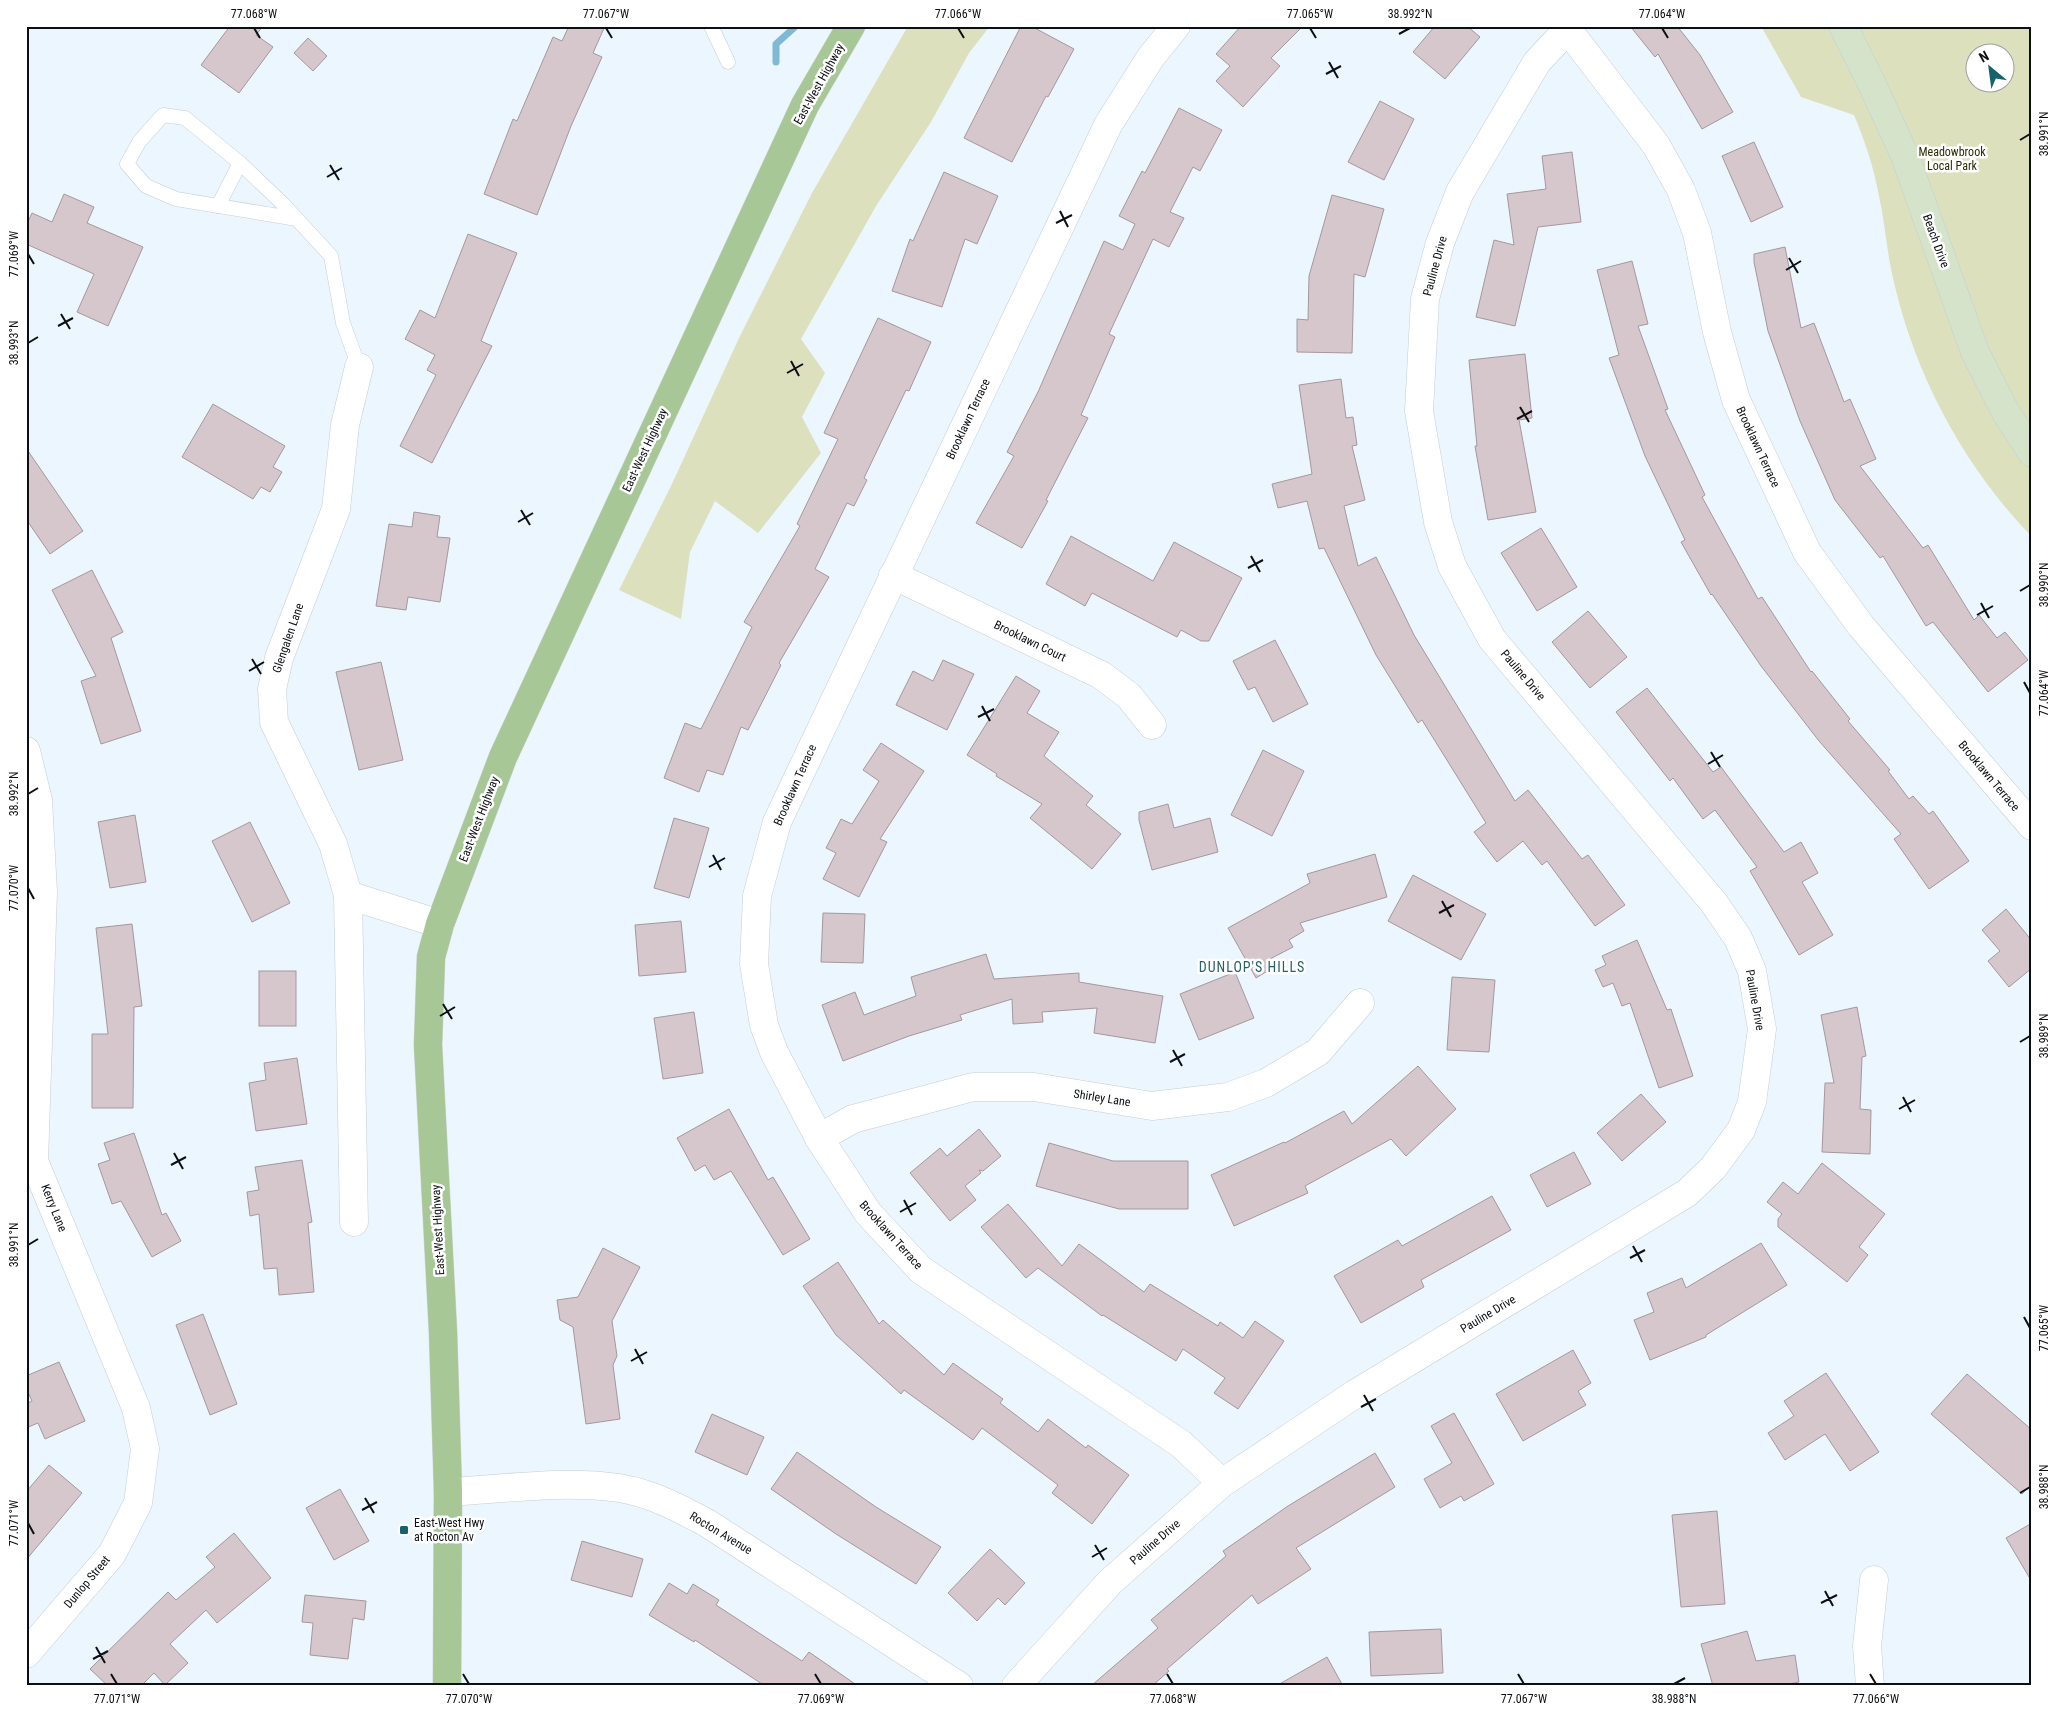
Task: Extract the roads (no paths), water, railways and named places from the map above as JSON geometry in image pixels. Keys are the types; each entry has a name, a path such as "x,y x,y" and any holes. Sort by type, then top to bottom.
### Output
{"main road":[{"name":"East-West Highway","path":"447,1686 448,1492 443,1332 428,1044 431,957 440,924 503,757 805,105 851,26"}],"street":[{"name":"Brooklawn Terrace","path":"1176,26 1151,57 1108,124 777,822 757,896 754,964 764,1025 774,1052 819,1138 868,1213 921,1270 1182,1444 1222,1483"},
{"name":"Beach Drive","path":"1843,26 1905,156 1975,352 2005,411 2032,453"},
{"name":"Brooklawn Terrace","path":"1566,28 1656,145 1681,190 1697,233 1717,332 1736,400 1807,552 1861,626 2032,826"},
{"name":"Pauline Drive","path":"1016,1686 1110,1582 1222,1483 1355,1394 1687,1193 1713,1168 1741,1130 1752,1102 1762,1029 1752,972 1738,938 1714,903 1492,639 1452,566 1438,522 1420,411 1425,300 1440,243 1460,192 1538,62 1566,28"},
{"name":"Glengalen Lane","path":"348,895 333,844 274,722 272,689 279,658 336,509 345,425 359,367"},
{"name":"Brooklawn Court","path":"893,575 1102,675 1129,696 1152,725"},
{"name":"Kerry Lane","path":"26,751 38,800 43,892 29,1162 136,1408 145,1449 138,1503"},
{"path":"354,1222 348,895 440,924"},
{"name":"Shirley Lane","path":"819,1138 853,1119 973,1087 1034,1087 1152,1106 1228,1097 1266,1083 1318,1052 1360,1002"},
{"name":"Rocton Avenue","path":"448,1492 578,1484 621,1488 666,1501 707,1523 959,1686"},
{"name":"Dunlop Street","path":"26,1654 112,1554 138,1503"},
{"path":"1870,1686 1867,1646 1874,1580"}],"lane":[{"path":"711,26 728,62"},
{"path":"296,219 176,199 146,186 127,164 139,142 163,115 185,118 240,162 296,219 331,256 343,323 359,367"},
{"path":"218,206 240,162"}],"waterway":[{"path":"776,62 776,44 796,26"}],"place":[{"name":"East-West Hwy at Rocton Av","path":"404,1530"}],"district":[{"name":"DUNLOP'S HILLS","path":"1252,967"}],"park label":[{"name":"Meadowbrook Local Park","path":"1952,159"}]}
